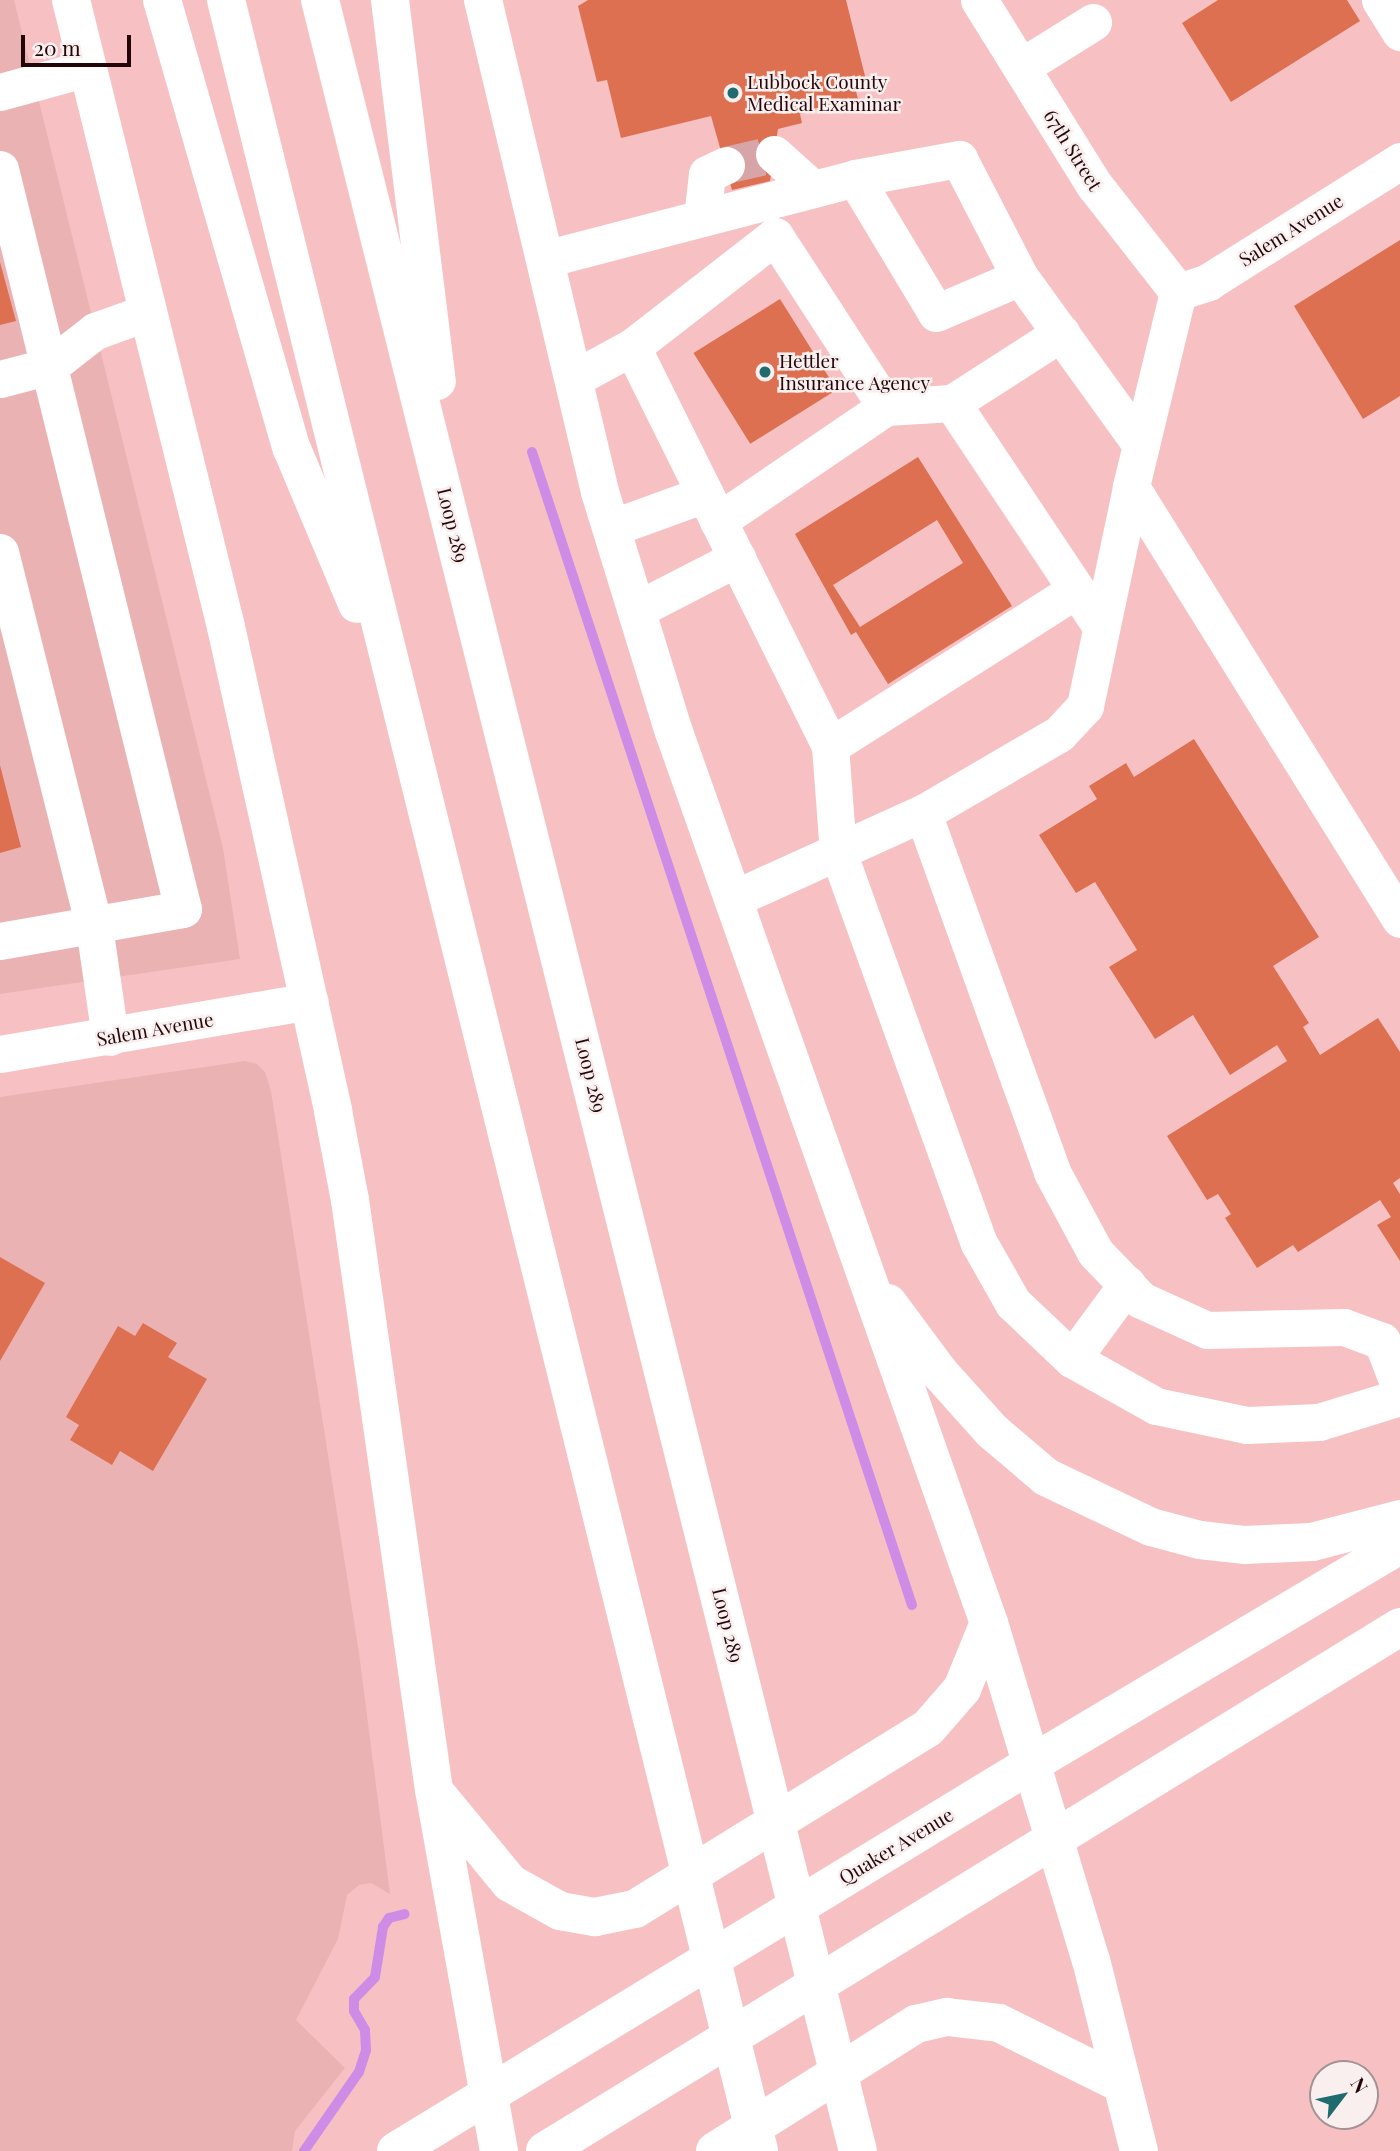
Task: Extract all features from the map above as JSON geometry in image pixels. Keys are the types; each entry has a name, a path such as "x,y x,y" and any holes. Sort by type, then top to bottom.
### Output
{"main road":[{"path":"71,0 226,627 310,1001 349,1200 434,1790 499,2151"},
{"path":"162,0 292,449 404,718"},
{"path":"226,0 759,2151"},
{"name":"Loop 289","path":"320,0 453,522 859,2151"},
{"path":"390,0 453,522"},
{"path":"483,0 573,379 611,528 636,610 733,899 989,1623 1054,1841 1139,2151"},
{"path":"865,1272 939,1372 992,1431 1046,1477 1097,1504 1151,1527 1244,1545 1312,1542 1400,1519"},
{"name":"Quaker Avenue","path":"396,2151 1031,1764 1400,1545"},
{"path":"434,1790 510,1883 560,1911 595,1917 635,1909 928,1728 962,1689 989,1623"},
{"path":"545,2151 645,2086 1054,1841 1400,1627"},
{"path":"715,2151 916,2024 947,2017 999,2023 1122,2084"}],"street":[{"name":"67th Street","path":"979,0 1095,186 1178,292"},
{"path":"1380,0 1400,32"},
{"path":"1021,67 1093,22"},
{"path":"0,92 88,68"},
{"path":"774,154 814,189"},
{"path":"545,259 855,178 959,159 1020,277 1141,445"},
{"name":"Salem Avenue","path":"1178,292 1208,282 1400,161"},
{"path":"702,218 707,174 726,164"},
{"path":"0,169 183,909 0,941"},
{"path":"855,178 936,313 1020,277"},
{"path":"573,379 632,347 775,236 886,407"},
{"path":"733,899 923,813 1059,733 1085,706 1131,487 1178,292"},
{"path":"0,379 50,366 95,331 148,312"},
{"path":"611,528 712,507 886,407 952,403 1061,333"},
{"path":"632,347 830,746 838,852 979,1243 1013,1303 1072,1359 1156,1406 1246,1425 1319,1422 1400,1397"},
{"path":"952,403 1074,591 1101,626"},
{"path":"1131,487 1400,919"},
{"path":"0,552 6,604 94,926 110,1037"},
{"path":"636,610 737,558"},
{"path":"830,746 1074,591"},
{"path":"923,813 1052,1172 1095,1252 1141,1300 1207,1330 1344,1327 1382,1341 1400,1388"},
{"name":"Salem Avenue","path":"0,1054 310,1001"},
{"path":"1072,1359 1126,1284"}],"shaded area":[{"path":"0,0 14,0 223,848 240,959 0,994"},
{"path":"245,1061 257,1064 265,1072 271,1091 359,1653 390,1894 371,1883 359,1885 347,1895 338,1939 296,2020 345,2068 295,2131 292,2151 0,2151 0,1097"}],"building":[{"name":"Lubbock County Medical Examinar","path":"588,0 846,0 867,84 855,87 858,99 800,114 802,123 778,129 770,181 732,190 711,116 621,138 607,80 597,82 578,6"},
{"path":"1218,0 1347,0 1360,21 1231,102 1182,23"},
{"path":"1400,240 1400,396 1363,419 1294,306"},
{"path":"0,262 16,321 0,325"},
{"name":"Hettler Insurance Agency","path":"780,299 837,390 750,444 693,353"},
{"path":"918,457 1012,606 888,684 856,632 851,635 795,534","holes":["937,520 963,563 860,627 833,585"]},
{"path":"1194,739 1319,937 1273,966 1309,1023 1303,1027 1320,1055 1378,1018 1400,1052 1400,1178 1393,1183 1400,1194 1400,1261 1377,1225 1391,1217 1380,1200 1298,1252 1293,1245 1257,1268 1225,1218 1231,1214 1218,1194 1207,1200 1167,1136 1287,1061 1277,1045 1230,1075 1193,1015 1155,1039 1109,967 1137,950 1095,882 1076,893 1039,835 1097,799 1089,786 1126,763 1134,777"},
{"path":"0,765 21,847 0,853"},
{"path":"0,1257 45,1283 0,1361"},
{"path":"143,1323 177,1343 168,1357 207,1379 153,1471 120,1451 112,1465 70,1440 79,1425 66,1417 118,1326 135,1336"}],"waterway":[{"path":"532,452 912,1605"},
{"path":"304,2151 359,2072 366,2050 365,2030 354,2011 354,1999 375,1977 383,1927 389,1918 405,1914"}],"tunnel":[{"path":"726,165 774,154"}],"place":[{"name":"Lubbock County Medical Examinar","path":"733,93"},
{"name":"Hettler Insurance Agency","path":"765,372"}]}
